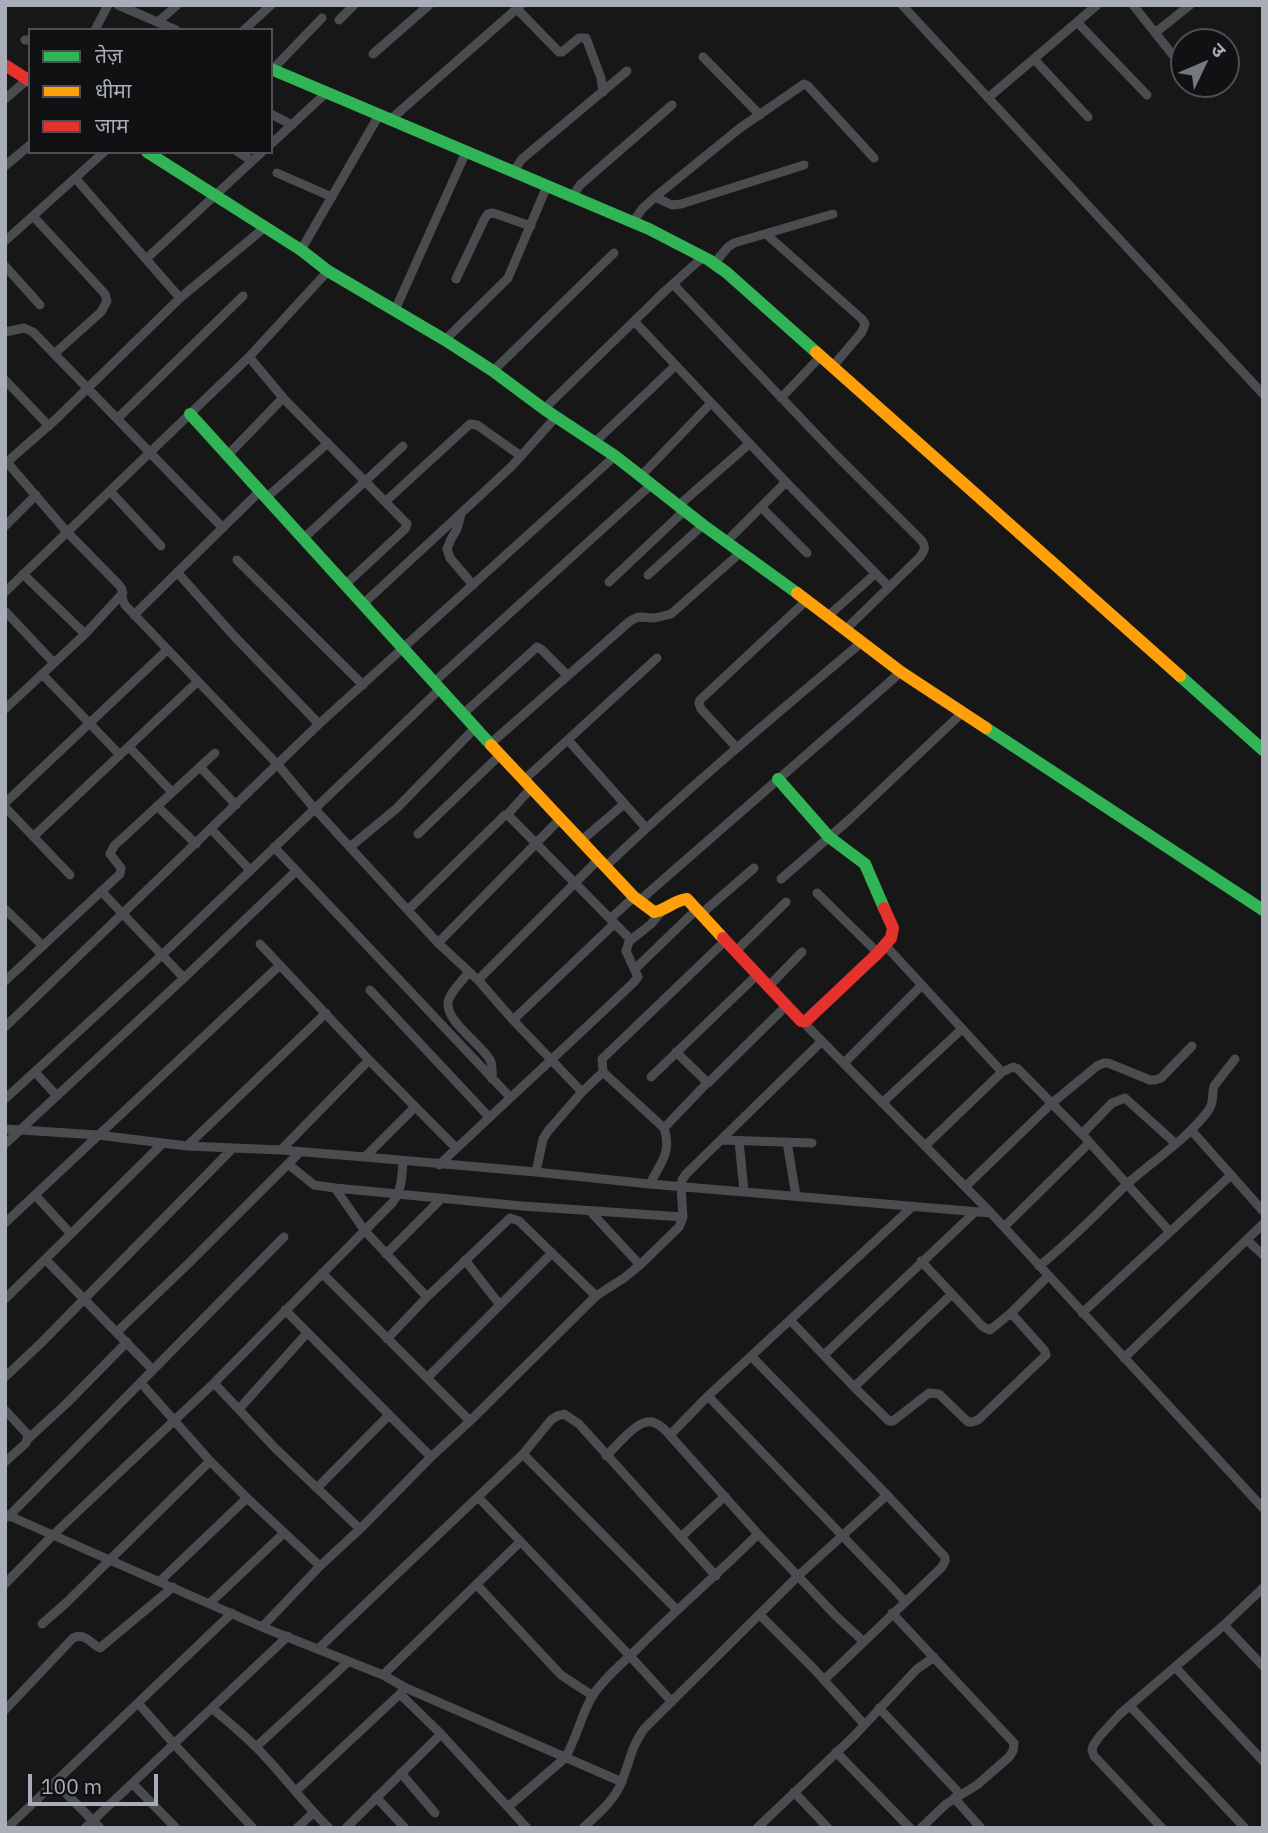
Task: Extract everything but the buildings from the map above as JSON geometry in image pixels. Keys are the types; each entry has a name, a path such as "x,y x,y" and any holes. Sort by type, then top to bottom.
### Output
{"street":[{"path":"96,28 108,5"},
{"path":"118,5 172,28"},
{"path":"158,22 177,5"},
{"path":"246,28 271,5"},
{"path":"340,20 354,5"},
{"path":"410,5 418,14"},
{"path":"373,54 429,5"},
{"path":"902,5 1263,394"},
{"path":"988,98 1097,5"},
{"path":"1133,5 1170,52"},
{"path":"1155,33 1190,5"},
{"path":"301,250 332,197 391,116 519,7 559,52 579,38 586,38 601,78 603,92"},
{"path":"273,69 322,18"},
{"path":"1077,22 1147,96"},
{"path":"704,57 760,115"},
{"path":"1034,59 1088,117"},
{"path":"5,65 28,81 5,99"},
{"path":"273,70 391,116 466,152 517,166 547,186 576,191 637,216 713,259 821,356 836,362 1263,750"},
{"path":"517,166 627,71"},
{"path":"637,216 655,197 804,84 874,158"},
{"path":"273,142 326,93"},
{"path":"576,191 672,105"},
{"path":"273,115 292,125"},
{"path":"5,166 28,147"},
{"path":"395,310 466,152"},
{"path":"5,241 102,154"},
{"path":"150,154 301,250 328,271 493,371 544,410 641,475 703,525 828,615 901,672 1263,910"},
{"path":"241,154 252,161"},
{"path":"146,260 260,154"},
{"path":"655,197 672,205 681,204 804,165"},
{"path":"277,173 332,197"},
{"path":"76,179 180,298"},
{"path":"445,340 509,278 547,186"},
{"path":"456,279 488,214 493,213 531,226"},
{"path":"544,410 673,284 734,243 833,214"},
{"path":"33,216 105,294 107,301 101,312 54,354"},
{"path":"264,228 180,298 49,426 6,461 119,585 123,601 134,614 278,765 438,943 478,980 582,1092"},
{"path":"766,234 865,324 862,332 836,362"},
{"path":"493,371 614,253"},
{"path":"5,266 40,305"},
{"path":"5,592 249,357 328,271"},
{"path":"673,284 925,546 920,557 846,629"},
{"path":"118,418 243,296"},
{"path":"634,321 749,444 889,587"},
{"path":"5,332 29,330 223,528"},
{"path":"781,398 821,356"},
{"path":"249,357 283,398 405,521 407,527 345,585"},
{"path":"595,442 675,366"},
{"path":"5,380 49,426"},
{"path":"227,456 283,398"},
{"path":"641,475 711,403"},
{"path":"190,414 581,841 636,899 651,911 661,912"},
{"path":"363,604 522,456 556,417"},
{"path":"386,501 470,424 477,425 522,456"},
{"path":"134,614 223,528 328,443"},
{"path":"609,582 681,508 749,444"},
{"path":"304,538 403,446"},
{"path":"5,1027 319,724 615,456"},
{"path":"726,542 786,482"},
{"path":"5,1099 163,954 437,685 652,484"},
{"path":"110,491 161,547"},
{"path":"5,526 36,495"},
{"path":"761,507 807,553"},
{"path":"462,513 447,549 450,558 473,585"},
{"path":"649,575 703,525"},
{"path":"491,744 630,621 638,617 655,618 671,614 740,553"},
{"path":"237,560 363,685"},
{"path":"177,572 319,724"},
{"path":"23,574 85,634"},
{"path":"828,615 875,574"},
{"path":"5,709 85,634 123,593"},
{"path":"737,748 701,709 699,703 807,600"},
{"path":"5,611 54,663"},
{"path":"478,980 576,884 646,828 862,642"},
{"path":"463,714 537,647 567,675"},
{"path":"70,875 5,805 167,650"},
{"path":"408,910 507,814 528,783 568,740 657,657"},
{"path":"513,1020 636,899 901,672"},
{"path":"42,674 120,755"},
{"path":"34,836 197,681"},
{"path":"781,879 962,713"},
{"path":"350,847 397,808 475,728"},
{"path":"568,740 646,828"},
{"path":"129,747 172,792"},
{"path":"5,981 121,871 110,854 111,850 215,753"},
{"path":"418,834 500,754"},
{"path":"200,767 236,805"},
{"path":"778,779 829,837 865,864 893,928 891,938 881,949 808,1020 803,1021"},
{"path":"581,841 624,804"},
{"path":"158,806 196,844"},
{"path":"507,814 631,940"},
{"path":"438,943 561,819"},
{"path":"212,830 250,870"},
{"path":"274,847 510,1097"},
{"path":"635,969 699,911 754,868"},
{"path":"5,1144 296,871"},
{"path":"101,891 184,978"},
{"path":"817,893 922,985 1002,1072"},
{"path":"439,1165 636,980 638,976 626,951 631,940 673,902 681,898 687,899 1004,1227 1263,1508"},
{"path":"736,951 786,902"},
{"path":"5,909 42,945"},
{"path":"650,1184 668,1149 664,1128 603,1072 602,1059 726,940"},
{"path":"260,944 456,1148"},
{"path":"769,986 802,952"},
{"path":"5,1223 280,965"},
{"path":"469,972 450,996 448,1005 458,1025 489,1058 492,1079"},
{"path":"651,1077 758,974"},
{"path":"844,1063 922,985"},
{"path":"370,990 489,1117"},
{"path":"664,1128 787,1005"},
{"path":"187,1146 326,1013"},
{"path":"883,1103 962,1029"},
{"path":"262,1627 320,1566 360,1530 596,1296 640,1265 679,1227 683,1217 682,1180 822,1041"},
{"path":"965,1187 1051,1104 1097,1066 1104,1063 1155,1080 1161,1078 1192,1046"},
{"path":"676,1052 707,1083"},
{"path":"1039,1266 1062,1248 1209,1111 1213,1103 1214,1086 1235,1059"},
{"path":"281,1150 369,1060"},
{"path":"925,1146 1002,1072 1013,1067 1082,1134 1170,1232"},
{"path":"35,1072 57,1096"},
{"path":"536,1172 543,1139 548,1130 603,1072"},
{"path":"1082,1134 1112,1103 1125,1098 1175,1143"},
{"path":"365,1157 415,1107"},
{"path":"5,1129 98,1135 187,1146 365,1157 990,1213"},
{"path":"1191,1130 1263,1211"},
{"path":"722,1140 812,1143"},
{"path":"739,1141 744,1191"},
{"path":"787,1142 796,1196"},
{"path":"5,1299 163,1143"},
{"path":"1004,1227 1089,1143"},
{"path":"5,1377 232,1149"},
{"path":"117,1332 300,1152"},
{"path":"5,1584 214,1383 365,1231 398,1195 402,1161"},
{"path":"288,1164 314,1185 335,1188 441,1199 683,1217"},
{"path":"1082,1313 1231,1175"},
{"path":"335,1188 365,1231 427,1297"},
{"path":"35,1195 71,1234"},
{"path":"386,1254 441,1199"},
{"path":"670,1435 708,1396 912,1206"},
{"path":"590,1211 640,1265"},
{"path":"824,1355 975,1212"},
{"path":"387,1339 510,1218 519,1221 596,1296"},
{"path":"1124,1359 1263,1224"},
{"path":"284,1237 7,1516 262,1627 383,1675 403,1691 527,1828"},
{"path":"1247,1240 1263,1255"},
{"path":"427,1378 552,1253"},
{"path":"46,1260 153,1370"},
{"path":"465,1260 500,1305"},
{"path":"921,1262 988,1330 1011,1313 1048,1276"},
{"path":"322,1273 470,1422"},
{"path":"854,1387 952,1294"},
{"path":"285,1310 431,1457"},
{"path":"790,1320 889,1421 934,1392 968,1422 972,1422 1046,1355 1011,1313"},
{"path":"239,1409 307,1333"},
{"path":"5,1462 127,1342"},
{"path":"752,1356 945,1557 942,1567 824,1680"},
{"path":"141,1383 210,1461 320,1566"},
{"path":"214,1383 275,1448 360,1530"},
{"path":"708,1396 905,1601"},
{"path":"5,1410 26,1432 28,1439"},
{"path":"318,1649 523,1454 551,1420 564,1414 579,1424 716,1576"},
{"path":"317,1488 389,1415"},
{"path":"607,1456 643,1422 656,1423 670,1435 758,1534 863,1641"},
{"path":"523,1454 677,1610"},
{"path":"42,1624 210,1461"},
{"path":"583,1828 605,1807 622,1782 633,1746 644,1729 798,1576 887,1495"},
{"path":"681,1537 725,1496"},
{"path":"478,1497 672,1702"},
{"path":"160,1581 247,1498"},
{"path":"210,1603 284,1533"},
{"path":"508,1807 565,1758 593,1696 630,1656 758,1534"},
{"path":"383,1675 520,1542"},
{"path":"477,1585 561,1675 593,1696"},
{"path":"5,1710 74,1638 84,1636 100,1648 173,1587"},
{"path":"1162,1828 1094,1756 1092,1750 1099,1737 1120,1714 1263,1588"},
{"path":"7,1828 232,1613"},
{"path":"892,1614 1014,1743 1009,1757 920,1828"},
{"path":"760,1615 864,1724"},
{"path":"1224,1625 1263,1667"},
{"path":"85,1828 97,1824 133,1784 289,1636"},
{"path":"757,1828 917,1669 934,1657"},
{"path":"256,1746 348,1662"},
{"path":"1175,1667 1263,1761"},
{"path":"403,1691 622,1782"},
{"path":"296,1791 403,1691"},
{"path":"138,1703 253,1828"},
{"path":"1130,1706 1245,1828"},
{"path":"212,1708 256,1746 329,1828"},
{"path":"879,1708 957,1796 981,1828"},
{"path":"346,1828 441,1734"},
{"path":"836,1752 910,1828"},
{"path":"401,1773 435,1813"},
{"path":"55,1782 97,1824"},
{"path":"133,1784 176,1828"},
{"path":"794,1792 828,1828"},
{"path":"376,1797 405,1828"},
{"path":"297,1828 313,1812"}],"traffic: fast":[{"path":"273,70 649,229 709,260 816,352"},
{"path":"150,154 301,250 328,271 493,371 615,456 703,525 797,593"},
{"path":"190,414 491,745"},
{"path":"1180,676 1263,750"},
{"path":"986,728 1263,910"},
{"path":"778,779 829,837 865,864 884,908"}],"traffic: slow":[{"path":"816,352 1180,676"},
{"path":"797,593 901,672 986,728"},
{"path":"491,745 634,897 654,912 687,899 723,938"}],"traffic: jam":[{"path":"5,65 28,80"},
{"path":"723,938 801,1021 806,1021 891,938 893,928 884,908"}]}
